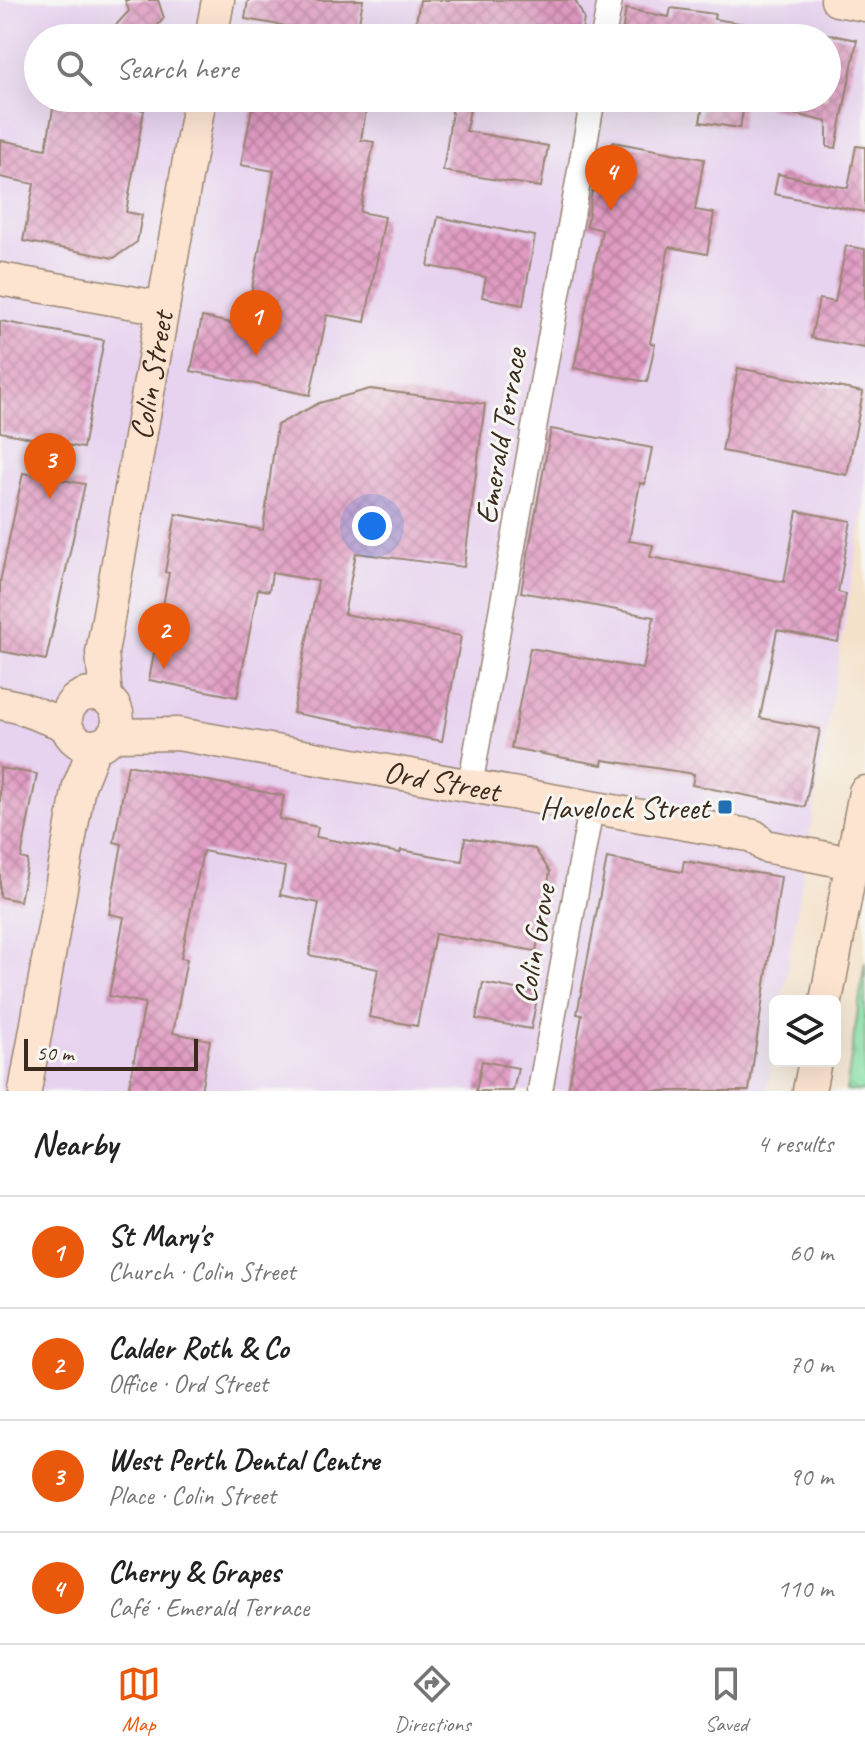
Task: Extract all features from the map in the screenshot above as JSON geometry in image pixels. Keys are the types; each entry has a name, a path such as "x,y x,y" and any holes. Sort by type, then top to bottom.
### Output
{"street":[{"path":"214,24 218,0"},
{"path":"606,24 610,0"},
{"path":"837,0 865,5"},
{"name":"Colin Street","path":"25,1091 198,112"},
{"name":"Emerald Terrace","path":"470,786 590,112"},
{"path":"0,279 163,308"},
{"name":"Ord Street","path":"9,705 754,836 765,846 854,851"},
{"path":"827,995 865,792"},
{"name":"Colin Grove","path":"540,1091 591,808"},
{"path":"809,1091 814,1067"}],"shaded area":[{"path":"0,0 865,0 865,500 783,995 769,995 771,1067 767,1091 0,1091"}],"green space":[{"path":"865,962 865,1091 846,1091"}],"building":[{"path":"125,0 158,0 164,18 159,24 117,24 129,11"},
{"path":"248,0 363,0 359,24 274,24 245,19"},
{"path":"420,0 575,0 584,18 583,24 416,24"},
{"path":"671,8 715,14 714,19 746,24 623,24 626,9 669,17"},
{"path":"841,37 857,40 836,148 827,147 827,122 787,112 841,112"},
{"path":"53,112 144,112 126,212 142,215 137,242 114,258 23,241 34,184 0,177 0,140 46,149"},
{"path":"251,112 366,112 361,140 374,142 360,212 385,217 365,322 327,315 310,395 191,371 202,317 245,326 274,171 241,165"},
{"path":"452,112 469,112 466,131 548,146 541,187 443,171"},
{"path":"702,112 743,112 740,128 700,122"},
{"path":"613,142 704,159 695,210 714,213 707,254 669,247 650,343 655,344 647,382 574,368 602,230 587,226 592,191 603,193"},
{"path":"856,146 865,147 865,212 774,194 778,174 848,188"},
{"path":"438,217 535,236 523,305 482,297 486,277 428,266"},
{"path":"846,246 865,249 865,348 811,338 819,299 835,302"},
{"path":"0,321 104,340 83,448 0,432"},
{"path":"738,368 863,392 847,475 722,451"},
{"path":"370,389 485,404 464,567 356,553 344,614 461,636 442,741 293,713 318,581 272,573 269,591 258,589 237,697 149,680 169,573 165,572 176,514 263,530 277,425 319,403"},
{"path":"551,429 652,448 645,484 640,483 629,541 653,545 650,557 784,582 797,511 851,521 838,592 846,594 838,642 777,630 760,718 820,729 805,807 692,785 694,774 603,760 602,765 511,748 530,648 643,669 654,617 521,592"},
{"path":"23,473 85,484 46,660 0,651 0,582"},
{"path":"128,765 284,796 279,819 318,827 316,837 462,861 465,838 535,849 550,872 536,951 435,934 417,1026 369,1017 378,969 309,955 319,903 280,895 285,867 203,851 181,958 187,959 173,1033 210,1040 201,1091 128,1091 145,1003 109,996 124,917 109,914 122,844 114,842"},
{"path":"0,768 37,774 21,858 28,860 20,901 0,897"},
{"path":"607,858 682,872 684,861 781,877 749,1091 568,1091 582,1015 577,1014"},
{"path":"483,983 538,993 531,1029 476,1019"},
{"path":"482,1061 518,1068 513,1091 476,1091"}],"place":[{"name":"Cherry & Grapes","path":"611,211"},
{"name":"St Mary's","path":"256,356"},
{"name":"West Perth Dental Centre","path":"50,499"},
{"name":"Calder Roth & Co","path":"164,669"},
{"name":"Havelock Street","path":"725,807"}]}
